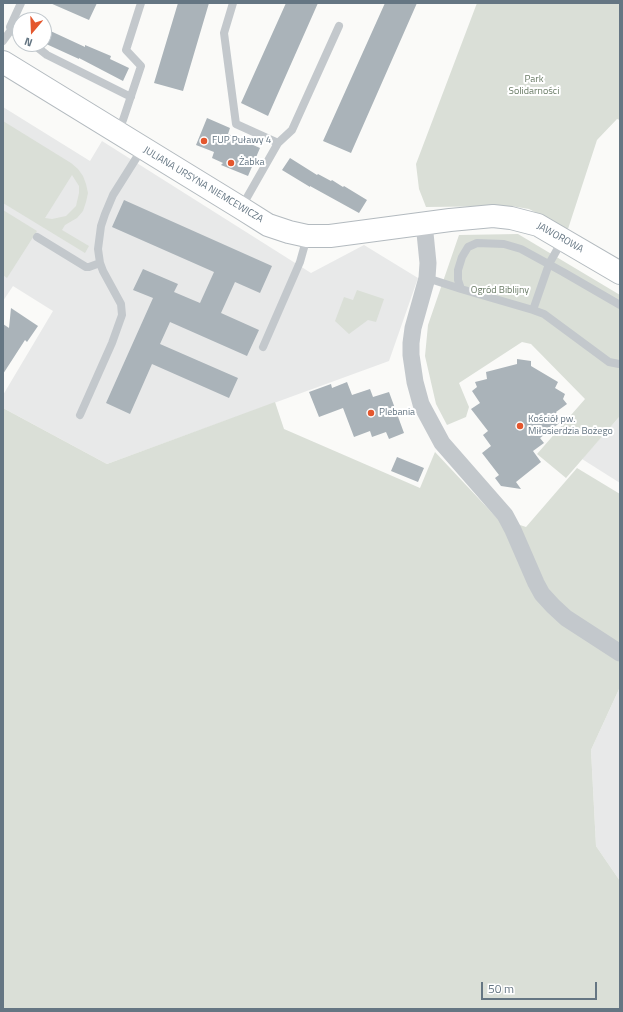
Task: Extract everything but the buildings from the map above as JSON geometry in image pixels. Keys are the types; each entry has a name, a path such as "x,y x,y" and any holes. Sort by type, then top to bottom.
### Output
{"street":[{"name":"JULIANA URSYNA NIEMCEWICZA","path":"3,62 268,224 289,232 307,236 330,236 424,223"},
{"name":"JAWOROWA","path":"424,223 493,216 511,218 538,225 620,273"},
{"path":"424,223 428,263 427,278 413,328 411,343 411,356 415,382 421,404 442,443 505,515 542,594 566,618 620,653"}],"lane":[{"path":"3,41 11,30 10,27 21,3"},
{"path":"116,132 123,120 141,66 126,50 141,3"},
{"path":"233,3 224,33 236,124 278,143"},
{"path":"241,208 278,143 292,130 339,26"},
{"path":"43,52 131,97"},
{"path":"80,415 112,343 122,315 121,304 102,271 100,263 99,238 105,214 113,195 142,148"},
{"path":"263,347 300,262 307,236"},
{"path":"37,237 86,267 100,263"},
{"path":"533,310 549,264 563,239"},
{"path":"461,289 458,280 458,270 462,257 468,247 478,243 504,244 521,249 620,306"},
{"path":"427,278 544,314 610,362 620,364"}],"shaded area":[{"path":"3,107 90,161 102,141 311,273 364,245 418,278 389,361 107,464 3,408 3,395 53,311 13,286 3,301"},
{"path":"620,416 620,483 582,459"},
{"path":"620,687 620,881 596,846 591,750"}],"green space":[{"name":"Park Solidarności","path":"477,3 620,3 620,120 617,119 597,140 568,229 529,209 511,206 426,207 419,189 416,164"},
{"path":"3,121 71,163 83,176 88,193 83,211 77,218 65,225 62,230 89,246 85,253 3,203","holes":["72,175 79,186 76,206 66,216 52,219 45,218"]},
{"path":"3,210 37,231 7,278 3,275"},
{"name":"Ogród Biblijny","path":"518,234 620,295 620,416 566,478 537,454 585,399 531,344 522,342 459,383 469,407 466,417 447,425 436,404 425,356 428,325 459,235"},
{"path":"357,290 384,299 376,322 368,320 349,334 335,321 344,297 353,300"},
{"path":"275,402 284,429 420,488 435,452 496,517 526,527 577,468 620,494 620,687 591,750 596,846 620,881 620,1009 3,1009 3,408 107,464"}],"place":[{"name":"FUP Puławy 4","path":"204,141"},
{"name":"Żabka","path":"231,163"},
{"name":"Plebania","path":"371,413"},
{"name":"Kościół pw. Miłosierdzia Bożego","path":"520,426"}]}
